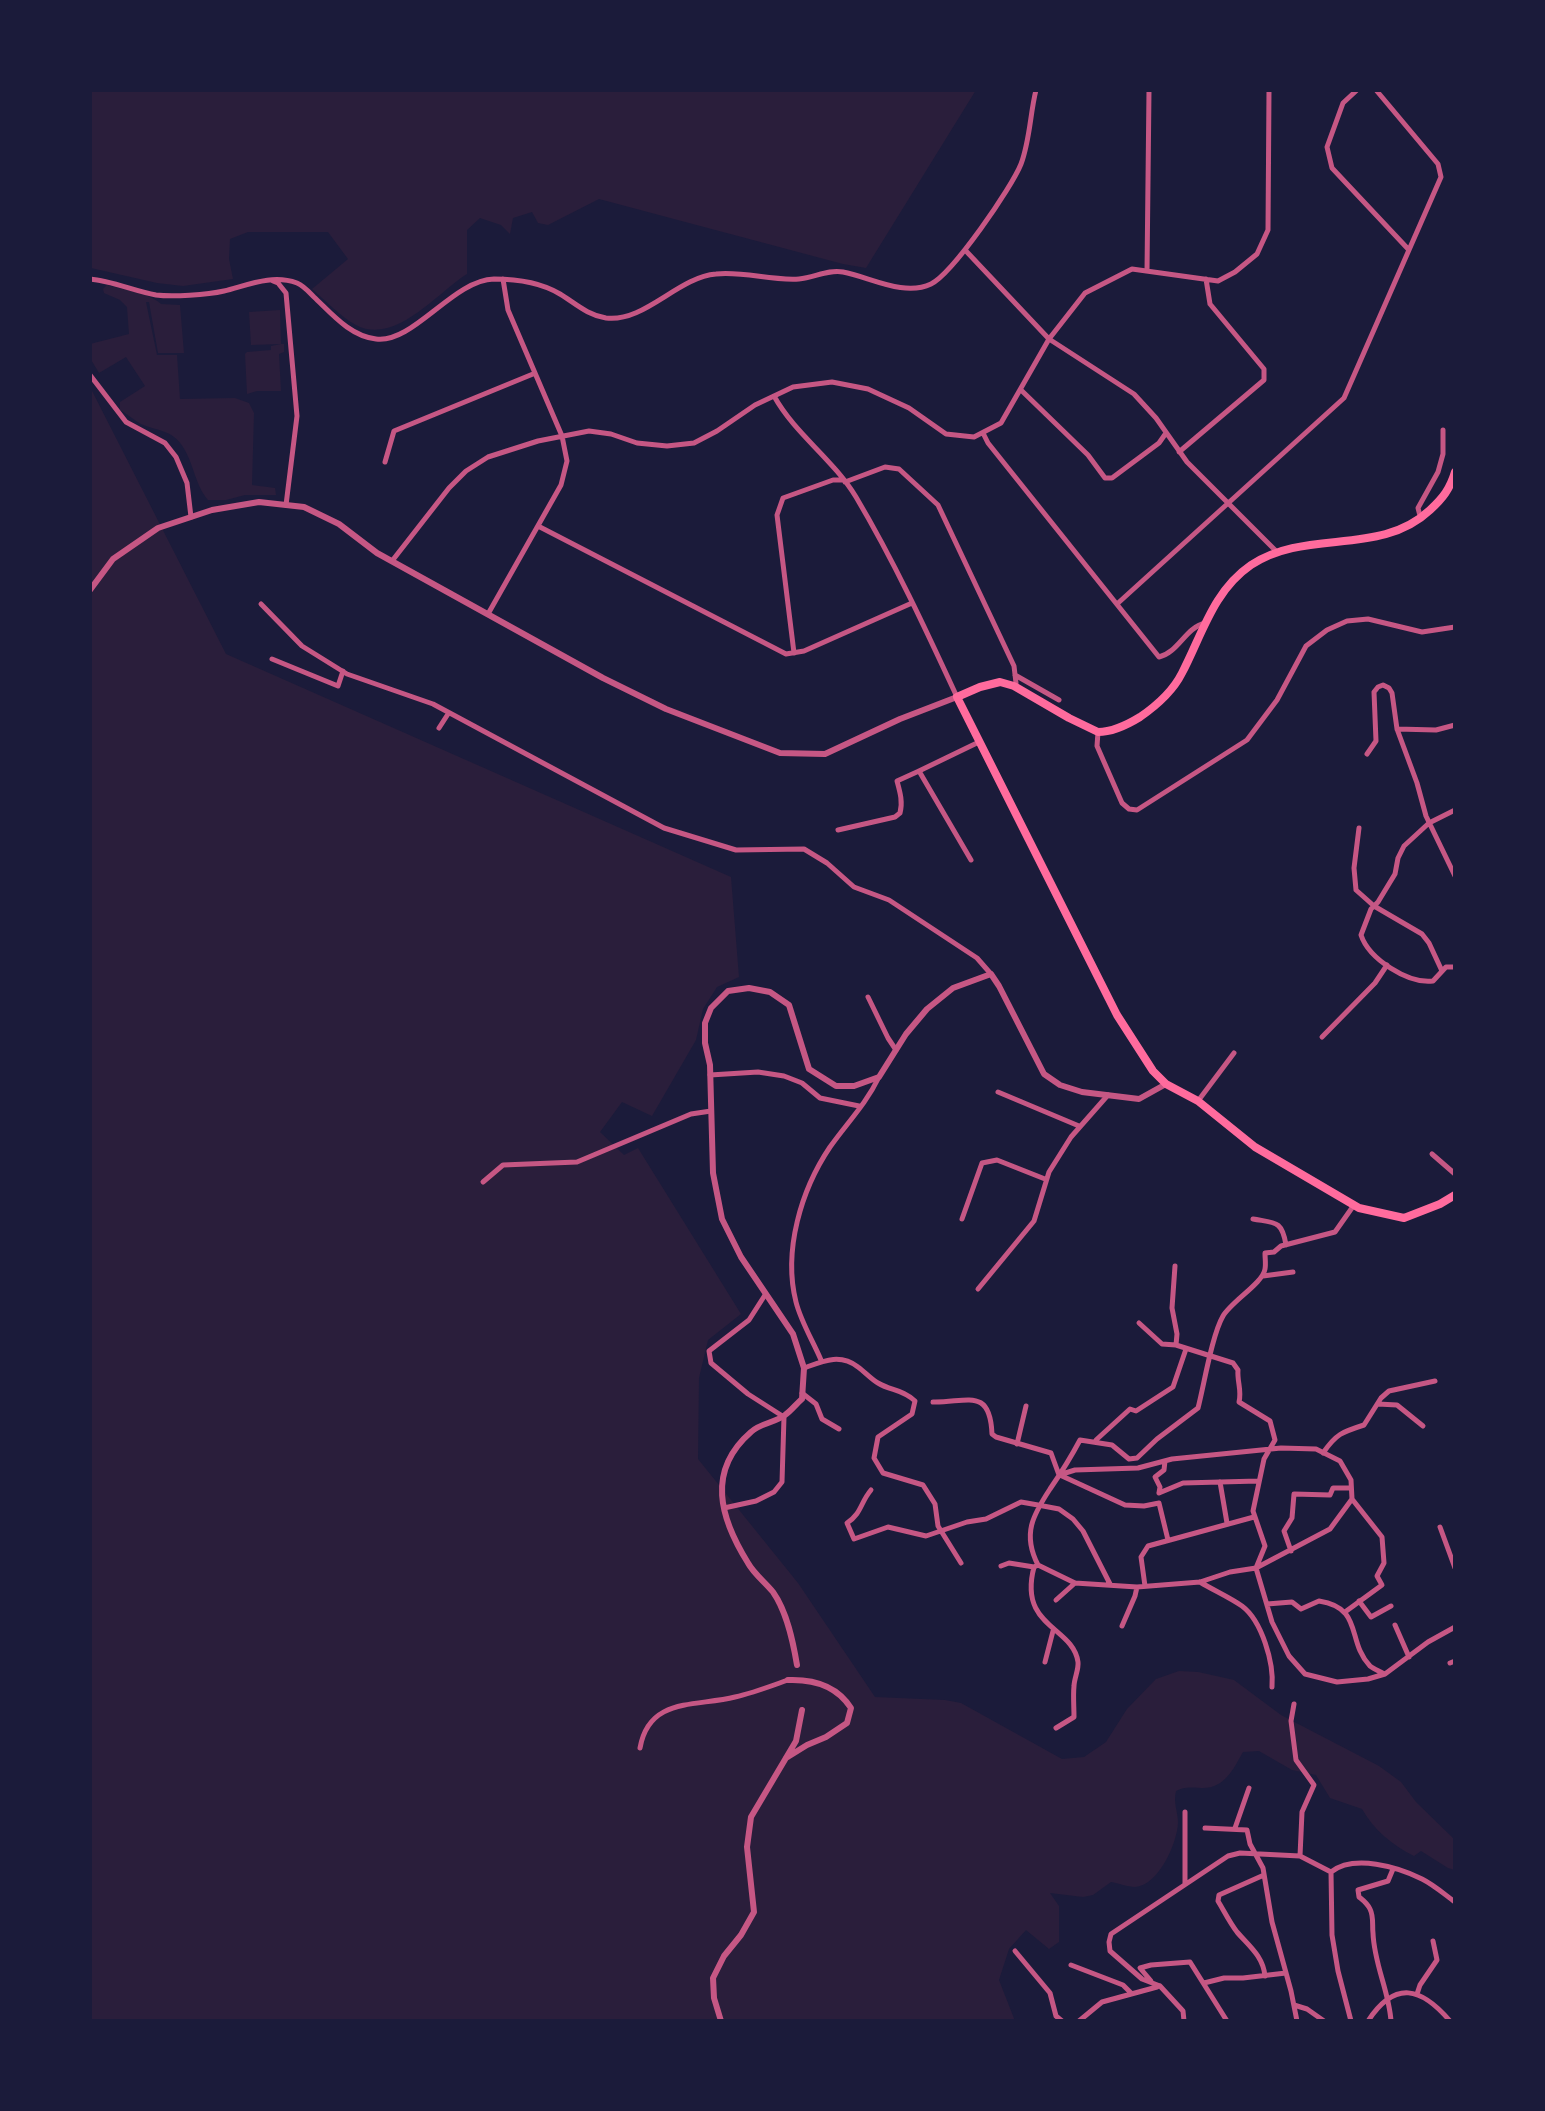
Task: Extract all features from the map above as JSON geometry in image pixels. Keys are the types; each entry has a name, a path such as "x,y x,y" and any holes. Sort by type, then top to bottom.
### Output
{"main road":[{"path":"1455,472 1448,492 1420,519 1392,534 1276,551 1248,567 1216,602 1181,676 1155,707 1125,726 1098,732 1000,682 956,697 1117,1014 1146,1062 1166,1084 1198,1101 1255,1148 1354,1205 1404,1218 1455,1195"}],"street":[{"path":"90,279 160,296 221,292 270,279 302,284 356,333 379,340 399,334 474,284 490,279 528,280 557,292 587,313 609,318 629,316 692,280 714,274 802,279 840,271 910,288 932,284 966,250 1020,166 1036,90"},
{"path":"1147,271 1148,90"},
{"path":"392,561 466,472 488,457 538,441 589,431 637,443 694,443 792,386 832,382 868,388 909,408 946,434 974,437 1001,424 1050,340 1085,292 1132,269 1218,281 1257,254 1268,230 1269,90"},
{"path":"1357,90 1344,102 1327,147 1332,168 1409,250"},
{"path":"1118,604 1344,398 1441,176 1438,164 1376,90"},
{"path":"966,250 1050,340 1134,394 1179,452 1276,551"},
{"path":"270,279 286,293 296,416 286,505"},
{"path":"488,614 561,485 567,462 562,436 508,310 503,280"},
{"path":"1179,452 1264,380 1264,369 1210,304 1206,280"},
{"path":"385,462 394,431 534,374"},
{"path":"90,375 126,422 166,443 176,456 187,483 191,517"},
{"path":"1021,390 1088,454 1105,478 1112,478 1166,433"},
{"path":"90,590 113,558 158,528 212,510 259,502 304,506 339,524 392,561 666,709 780,753 825,754 900,718 956,697 912,603 854,495 831,464 786,418 774,396"},
{"path":"1420,519 1418,508 1438,472 1443,454 1443,430"},
{"path":"983,433 1159,656 1168,654 1194,626 1205,623"},
{"path":"794,653 778,515 782,498 832,480 844,481 885,467 899,469 938,505 1014,666 1014,686"},
{"path":"538,526 786,654 804,652 912,603"},
{"path":"260,604 302,646 343,672 433,704 664,828 736,850 804,849 827,863 854,888 889,900 977,958 999,986 1044,1074 1060,1085 1140,1099 1166,1084"},
{"path":"1098,732 1098,746 1122,803 1136,810 1248,740 1277,700 1306,646 1327,630 1347,621 1368,619 1422,632 1455,627"},
{"path":"272,659 338,686 343,672"},
{"path":"1015,675 1059,700"},
{"path":"1367,754 1376,742 1373,699 1378,687 1383,686 1392,693 1398,729 1429,823 1455,876"},
{"path":"439,728 448,712"},
{"path":"1398,729 1436,730 1455,725"},
{"path":"838,830 895,817 902,808 897,781 979,742"},
{"path":"920,771 971,860"},
{"path":"1455,810 1429,823 1404,846 1395,874 1360,935 1364,944 1388,964 1422,982 1433,981 1446,967 1455,967"},
{"path":"1359,828 1354,868 1356,890 1374,906 1422,934 1442,971"},
{"path":"1322,1037 1375,983 1388,964"},
{"path":"821,1361 796,1304 790,1260 807,1194 832,1145 926,1009 953,988 990,974"},
{"path":"797,1664 784,1614 774,1593 749,1566 727,1520 720,1489 722,1473 752,1430 784,1416 802,1399 804,1368 793,1334 741,1257 722,1219 713,1173 705,1023 711,1008 728,991 749,988 770,992 789,1005 809,1069 836,1086 854,1086 879,1077"},
{"path":"868,998 896,1050"},
{"path":"1198,1101 1234,1052"},
{"path":"710,1075 758,1072 784,1076 802,1083 820,1098 860,1106"},
{"path":"998,1092 1079,1126"},
{"path":"978,1289 1034,1221 1048,1172 1079,1126 1108,1095"},
{"path":"483,1182 502,1165 577,1162 690,1114 711,1111"},
{"path":"1432,1154 1455,1174"},
{"path":"962,1219 982,1163 997,1160 1046,1180"},
{"path":"1056,1728 1074,1718 1078,1662 1070,1646 1034,1606 1030,1582 1036,1566 1030,1536 1038,1504 1080,1440 1112,1445 1129,1459 1137,1458 1198,1408 1222,1317 1261,1280 1265,1253 1335,1232 1354,1205"},
{"path":"1253,1219 1278,1224 1284,1229 1286,1245"},
{"path":"1176,1266 1172,1308 1178,1334 1176,1345"},
{"path":"1263,1276 1293,1272"},
{"path":"765,1295 749,1320 709,1350 710,1362 748,1394 784,1416"},
{"path":"1139,1323 1162,1344 1233,1363 1242,1392 1239,1402 1270,1421 1275,1440 1264,1458 1253,1511 1265,1546 1256,1568 1272,1622 1289,1656 1305,1674 1337,1682 1385,1674 1455,1627"},
{"path":"1094,1442 1130,1409 1136,1411 1173,1387 1186,1349"},
{"path":"804,1368 830,1358 842,1359 854,1363 879,1385 915,1400 912,1414 878,1437 874,1458 882,1473 923,1485 935,1504 938,1526 961,1563"},
{"path":"1323,1454 1343,1432 1364,1426 1389,1391 1435,1381"},
{"path":"802,1393 816,1404 822,1418 839,1429"},
{"path":"933,1402 971,1399 985,1405 996,1438 1052,1454 1059,1475 1125,1505 1159,1503"},
{"path":"1378,1404 1397,1405 1423,1426"},
{"path":"1017,1444 1026,1406"},
{"path":"724,1508 756,1501 774,1492 782,1482 784,1416"},
{"path":"1059,1475 1075,1470 1138,1468 1164,1461 1270,1449 1316,1449 1340,1462 1350,1480 1352,1499 1382,1538 1384,1562 1377,1576 1382,1585 1345,1612"},
{"path":"1164,1461 1164,1470 1155,1477 1168,1540"},
{"path":"1220,1482 1227,1523"},
{"path":"1159,1493 1183,1483 1258,1482"},
{"path":"1291,1550 1284,1532 1292,1518 1294,1494 1330,1495 1333,1488 1351,1488"},
{"path":"872,1490 857,1516 847,1523 854,1539 888,1527 926,1536 986,1519 1021,1502 1038,1504 1059,1509 1083,1530 1110,1585"},
{"path":"1001,1566 1009,1562 1036,1566 1075,1583 1137,1587 1200,1582 1256,1568 1330,1530 1352,1499"},
{"path":"1146,1586 1142,1557 1148,1546 1255,1517"},
{"path":"1440,1527 1455,1568"},
{"path":"1200,1582 1244,1607 1250,1615 1273,1666 1272,1687"},
{"path":"1056,1600 1075,1583"},
{"path":"1122,1626 1137,1587"},
{"path":"1266,1604 1292,1602 1300,1609 1319,1601 1330,1602 1351,1618 1358,1646 1370,1666 1385,1674"},
{"path":"1359,1602 1370,1617 1391,1606"},
{"path":"1395,1625 1409,1657"},
{"path":"1046,1662 1054,1630"},
{"path":"640,1748 643,1729 670,1709 736,1697 788,1680 820,1682 845,1699 851,1708 847,1723 785,1758"},
{"path":"1294,1704 1291,1721 1296,1760 1314,1785 1302,1812 1300,1856"},
{"path":"721,2021 712,1978 754,1912 748,1847 751,1817 796,1741 802,1710"},
{"path":"1235,1828 1249,1788"},
{"path":"1185,1812 1185,1885"},
{"path":"1205,1828 1247,1830 1264,1874 1297,2021"},
{"path":"1160,1986 1142,1980 1110,1951 1111,1934 1228,1856 1300,1856 1331,1872"},
{"path":"1331,1872 1339,1866 1368,1863 1393,1868 1426,1881 1455,1902"},
{"path":"1392,2021 1380,1978 1373,1919 1358,1890 1388,1881 1393,1868"},
{"path":"1331,1872 1332,1934 1350,2021"},
{"path":"1264,1874 1219,1896 1218,1901 1235,1930 1254,1948 1265,1976"},
{"path":"1417,1994 1438,1960 1433,1941"},
{"path":"1014,1951 1050,1994 1056,2016 1062,2021"},
{"path":"1184,2021 1182,2011 1140,1968 1190,1962 1226,2021"},
{"path":"1071,1965 1123,1985 1131,1993"},
{"path":"1204,1982 1286,1973"},
{"path":"1079,2021 1102,2002 1160,1986"},
{"path":"1368,2021 1392,1995 1410,1991 1440,2009 1450,2021"},
{"path":"1294,2005 1324,2021"}],"shaded area":[{"path":"90,90 976,90 866,268 599,199 548,225 538,223 532,212 513,218 510,234 501,225 480,218 467,230 467,274 401,323 371,330 350,322 312,289 348,259 328,232 248,232 230,239 233,279 183,286 91,268"},
{"path":"107,285 143,294 161,304 180,305 184,353 158,353 146,302 157,355 177,355 180,399 235,398 249,403 254,413 252,485 275,488 276,495 208,500 179,441 120,410 120,402 145,386 126,357 99,373 90,358 90,344 129,334 127,307 104,293"},
{"path":"280,310 281,344 251,345 249,312"},
{"path":"284,344 284,352 279,354 281,391 247,394 245,354"},
{"path":"90,387 226,654 731,877 739,977 717,987 703,1009 696,1040 652,1116 622,1102 600,1132 624,1155 638,1148 741,1314 708,1340 699,1378 698,1459 798,1583 875,1697 961,1703 1062,1759 1084,1757 1106,1742 1127,1709 1156,1679 1179,1671 1234,1680 1281,1715 1379,1766 1401,1782 1455,1840 1455,1870 1421,1851 1414,1856 1398,1847 1362,1809 1330,1798 1316,1775 1292,1770 1259,1751 1243,1752 1227,1777 1216,1785 1176,1791 1178,1823 1174,1842 1151,1880 1135,1887 1111,1882 1083,1897 1050,1893 1059,1906 1059,1942 1049,1949 1026,1930 1009,1949 999,1980 1015,2021 90,2021"}]}
